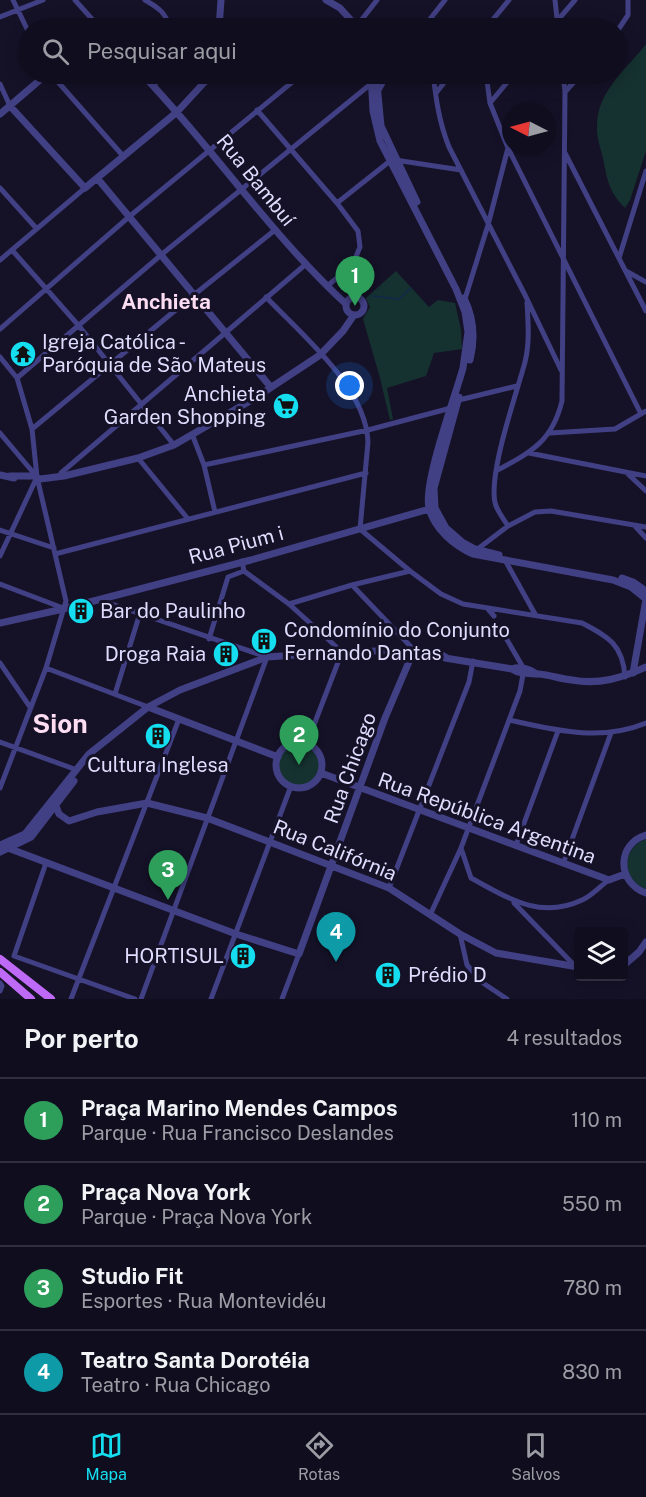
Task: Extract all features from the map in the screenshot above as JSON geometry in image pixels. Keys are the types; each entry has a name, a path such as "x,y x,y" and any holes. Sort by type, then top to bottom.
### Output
{"main road":[{"path":"1,960 51,999"},
{"path":"0,972 32,999"}],"street":[{"path":"13,0 22,18"},
{"path":"0,17 43,0"},
{"path":"75,0 91,18"},
{"path":"146,0 162,10 167,18"},
{"path":"220,18 221,0"},
{"path":"326,0 340,8 350,18"},
{"path":"336,0 350,11 354,18"},
{"path":"365,18 377,0"},
{"path":"432,18 445,0"},
{"path":"495,18 510,0"},
{"path":"555,0 557,18"},
{"path":"560,18 575,0"},
{"path":"626,18 628,0"},
{"path":"0,84 10,105 85,188"},
{"path":"0,114 36,84"},
{"path":"58,84 124,157"},
{"path":"0,260 177,112 203,84"},
{"path":"0,329 130,216 290,84"},
{"path":"18,378 161,255 369,84"},
{"path":"375,84 375,126 471,316 473,343 431,506"},
{"path":"376,84 381,126 393,160"},
{"path":"377,94 382,84"},
{"path":"435,84 441,126 561,372"},
{"path":"436,93 443,84"},
{"path":"487,84 490,103 502,133"},
{"path":"490,103 506,84"},
{"path":"496,471 529,453 550,433 558,417 562,401 564,84"},
{"path":"565,92 572,84"},
{"name":"Rua Bambuí","path":"154,86 210,149 275,231 350,310 343,331 320,355"},
{"path":"257,110 338,203 358,231 360,247 355,259 347,270 327,286"},
{"path":"564,152 646,312"},
{"path":"506,156 464,303 468,325 467,352 432,475 431,506 442,532 454,543 474,552 614,580 631,587 646,599 633,673"},
{"path":"512,156 644,413 615,429 550,433"},
{"path":"338,203 393,160 461,170"},
{"path":"619,258 646,171"},
{"path":"97,178 269,385"},
{"path":"0,188 37,229"},
{"path":"32,429 275,231"},
{"path":"12,250 111,364 174,445"},
{"path":"60,473 306,264"},
{"path":"625,270 646,282"},
{"path":"266,297 348,386 357,400 368,430 360,529 441,594 463,604 582,623 598,631 614,643 624,659 626,677"},
{"path":"508,526 496,505 493,486 525,361 528,338 526,297"},
{"path":"0,433 40,479 64,476 138,458 174,445 285,379 320,355"},
{"path":"0,357 18,378 32,429 37,477 66,601 58,608 46,668 1,785"},
{"path":"249,400 282,376 289,375"},
{"path":"459,400 517,386"},
{"path":"204,465 368,430 451,408"},
{"path":"192,434 204,465 215,512"},
{"path":"529,453 646,476"},
{"path":"138,458 188,519"},
{"path":"69,464 69,474"},
{"path":"0,530 54,551 366,473"},
{"path":"627,473 646,491"},
{"path":"0,475 33,479 40,475 69,474"},
{"path":"0,556 37,477"},
{"name":"Rua Pium i","path":"0,623 251,560 417,513 431,506"},
{"path":"474,552 508,526 535,512 551,511 646,527"},
{"path":"634,525 646,538"},
{"path":"474,552 618,577 633,582 646,591"},
{"path":"505,560 516,558"},
{"path":"228,577 244,571 251,560"},
{"path":"505,560 535,614"},
{"path":"242,561 244,571 289,604 342,652"},
{"path":"216,568 228,577"},
{"path":"289,604 410,571"},
{"path":"209,639 228,577"},
{"path":"0,584 58,608"},
{"path":"352,585 420,656 447,658 575,681 593,682 626,677 646,667"},
{"path":"116,594 115,602 119,606"},
{"path":"95,599 267,657"},
{"path":"488,609 494,616"},
{"path":"115,694 140,613"},
{"path":"430,913 461,848 467,827 520,692 524,671 506,638"},
{"path":"0,852 31,837 89,754 148,707 180,690 267,657 414,650"},
{"name":"Rua Chicago","path":"282,999 385,718 414,650"},
{"path":"307,743 342,652"},
{"path":"141,999 267,657"},
{"path":"389,888 469,682 473,662"},
{"path":"0,663 30,707"},
{"path":"46,668 278,757"},
{"path":"71,999 179,719"},
{"path":"509,720 584,734 611,733 646,723"},
{"path":"516,845 558,730"},
{"path":"563,864 611,733"},
{"path":"0,742 77,770"},
{"path":"307,743 320,755 321,772 309,786 303,788 291,786 280,777 276,764 278,757 289,744 307,743"},
{"path":"0,845 25,834 56,806 96,749"},
{"name":"Rua República Argentina","path":"321,772 609,880"},
{"path":"211,999 291,786"},
{"name":"Rua Califórnia","path":"59,814 69,821 97,812 147,803 207,818 389,888 460,934 496,953 574,966"},
{"path":"46,814 59,814 56,806"},
{"path":"646,835 633,842 627,848 624,856 625,874 635,887 646,892"},
{"path":"0,845 236,934 299,954"},
{"path":"461,848 471,879 527,906 566,906 585,899 609,880 625,874"},
{"path":"46,863 14,956 135,999"},
{"path":"509,898 574,963"},
{"path":"460,934 467,965 483,983 507,999"},
{"path":"628,962 646,942"}],"green space":[{"path":"646,44 646,151 630,200 625,208 610,187 597,135 597,126 598,113 612,84 628,84 628,65"},
{"path":"396,271 429,307 438,300 455,303 461,330 462,349 434,353 426,376 387,388 393,419 390,420 363,319 370,307 366,298"},
{"path":"299,745 307,746 313,751 318,757 318,773 313,779 307,784 299,785 291,784 285,779 280,773 279,765 280,757 285,751 291,746"},
{"path":"646,839 646,889 632,879 627,864 632,849"}],"waterway":[{"path":"373,296 399,299 411,288"}],"place":[{"name":"Praça Marino Mendes Campos","path":"355,306"},
{"name":"Igreja Católica - Paróquia de São Mateus","path":"23,354"},
{"name":"Anchieta Garden Shopping","path":"286,406"},
{"name":"Bar do Paulinho","path":"81,611"},
{"name":"Condomínio do Conjunto Fernando Dantas","path":"264,641"},
{"name":"Droga Raia","path":"226,654"},
{"name":"Cultura Inglesa","path":"158,736"},
{"name":"Praça Nova York","path":"299,765"},
{"name":"Studio Fit","path":"168,900"},
{"name":"HORTISUL","path":"243,956"},
{"name":"Teatro Santa Dorotéia","path":"336,962"},
{"name":"Prédio D","path":"388,975"}],"district":[{"name":"Anchieta","path":"166,301"},
{"name":"Sion","path":"60,723"}]}
